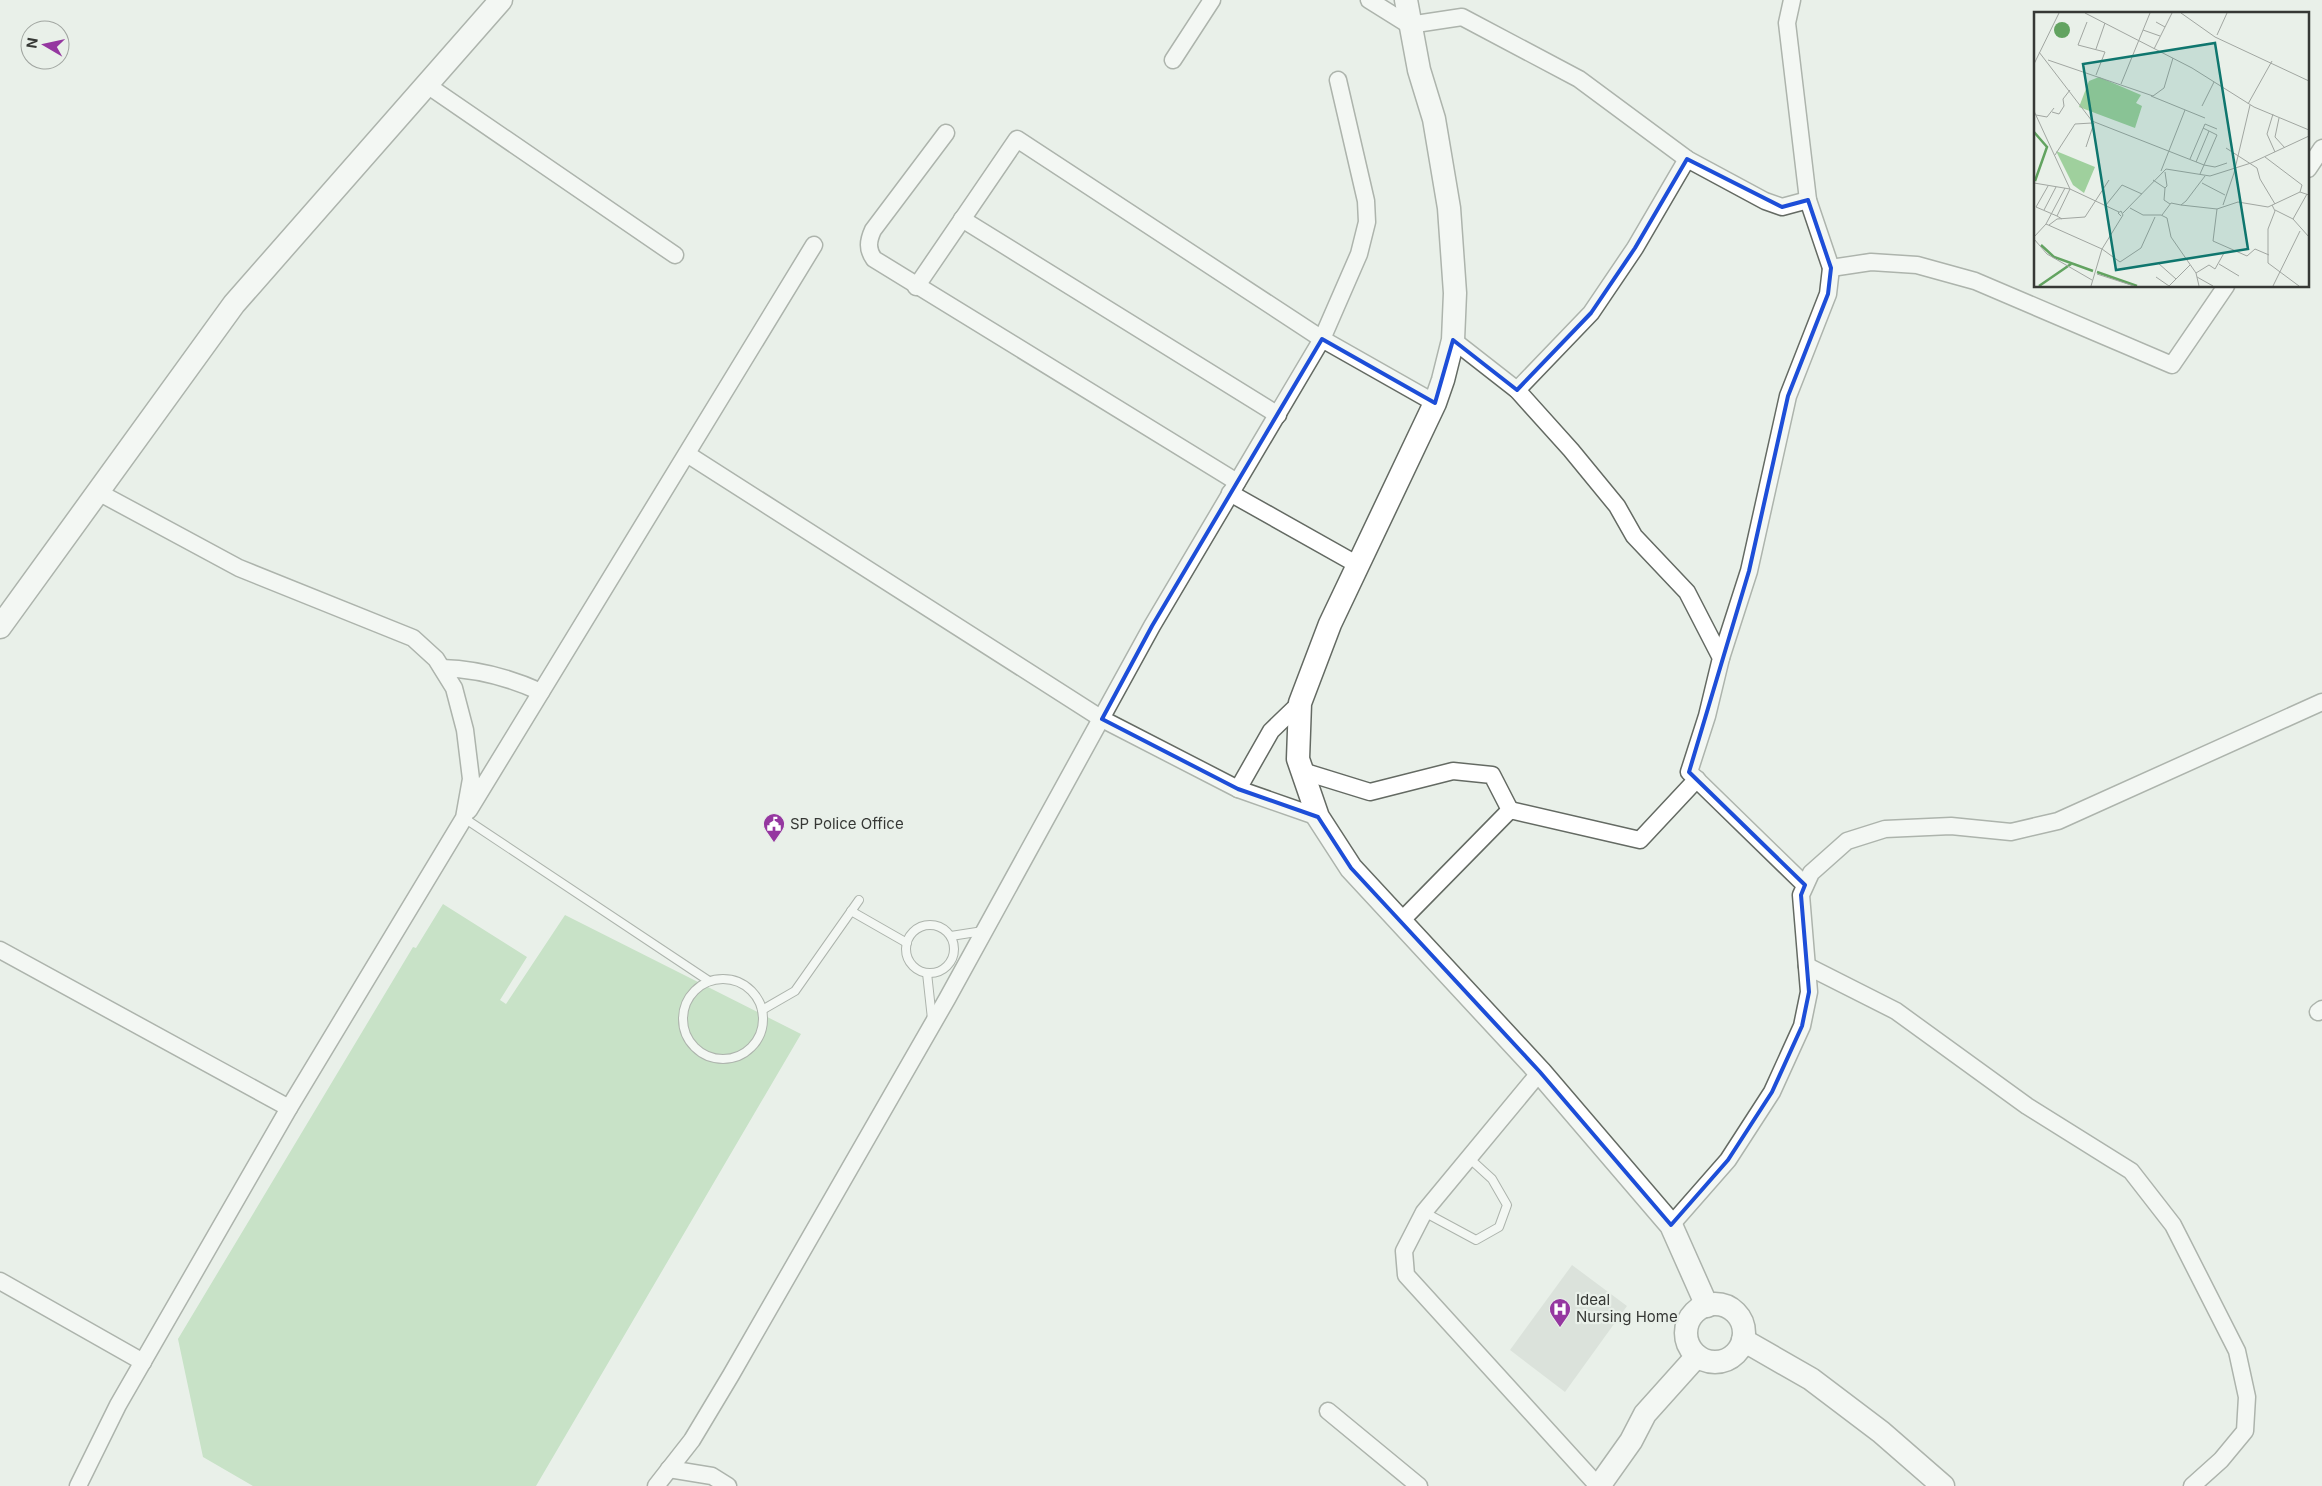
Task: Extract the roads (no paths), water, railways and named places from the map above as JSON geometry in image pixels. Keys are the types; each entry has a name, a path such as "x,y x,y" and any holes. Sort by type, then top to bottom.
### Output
{"main road":[{"path":"0,628 234,304 501,0"},
{"path":"1406,0 1409,25 1419,70 1434,119 1449,208 1455,293 1453,340 1435,403 1330,624 1300,703 1298,760 1318,817 1351,868 1540,1072 1671,1225 1707,1306"},
{"path":"1720,1305 1737,1315 1743,1327 1743,1340 1737,1352 1727,1360 1708,1362 1697,1356 1687,1340 1687,1328 1696,1312 1707,1306 1720,1305"},
{"path":"1743,1340 1811,1379 1881,1432 1943,1486"},
{"path":"1598,1486 1631,1441 1645,1414 1697,1356"}],"street":[{"path":"1172,60 1212,0"},
{"path":"1369,0 1409,25 1462,17 1579,79 1687,159 1765,201 1782,207 1808,200"},
{"path":"1792,0 1787,24 1808,200 1831,268 1828,294 1788,396 1749,571 1721,658 1707,716 1689,772 1805,885"},
{"path":"663,1480 692,1440 731,1375 933,1023 1102,720 1152,626 1322,339 1359,254 1366,222 1366,201 1338,80"},
{"path":"426,85 675,255"},
{"path":"946,133 873,230 868,241 869,252 874,259 1358,565"},
{"path":"916,287 1017,139 1322,339 1435,403"},
{"path":"2310,166 2322,148"},
{"path":"1517,390 1591,313 1635,248 1687,159"},
{"path":"962,219 1278,415"},
{"path":"78,1486 118,1405 288,1108 814,245"},
{"path":"1831,268 1871,262 1917,265 1975,281 2172,365 2225,288"},
{"path":"1453,340 1517,390 1617,506 1634,536 1687,592 1721,658"},
{"path":"687,454 1102,720 1238,789 1318,817"},
{"path":"98,492 239,568 413,638 436,659 454,688 465,730 471,779 464,818"},
{"path":"442,668 472,669 500,675 541,692"},
{"path":"1671,1225 1728,1160 1772,1092 1802,1026 1809,992 1801,895 1811,873 1847,841 1884,829 1951,826 2011,832 2058,821 2322,702"},
{"path":"1238,789 1271,731 1300,703"},
{"path":"1302,772 1370,792 1453,771 1492,775 1510,810 1640,840 1697,779"},
{"path":"1401,921 1510,810"},
{"path":"0,950 288,1108"},
{"path":"1807,966 1896,1011 2027,1106 2130,1171 2173,1225 2237,1351 2247,1397 2245,1431 2221,1460 2192,1486"},
{"path":"1540,1072 1424,1212 1404,1251 1406,1275 1598,1486"},
{"path":"0,1281 143,1362"},
{"path":"1328,1411 1419,1486"},
{"path":"663,1480 712,1476 728,1486"}],"lane":[{"path":"464,818 709,981"},
{"path":"762,1010 794,992 859,900"},
{"path":"851,911 907,943"},
{"path":"931,924 939,926 951,936 954,951 948,965 935,973 927,973 913,966 908,959 907,943 916,929 931,924"},
{"path":"951,936 985,930"},
{"path":"927,973 933,1023"},
{"path":"722,979 736,981 748,987 757,998 762,1010 763,1024 759,1037 750,1048 739,1056 726,1059 713,1058 702,1053 692,1044 686,1034 683,1021 685,1009 690,998 698,988 709,981 722,979"},
{"path":"1424,1212 1476,1240 1499,1227 1507,1205 1492,1179 1469,1158"}],"place":[{"name":"SP Police Office","path":"774,843"},
{"name":"Ideal Nursing Home","path":"1560,1328"}]}
